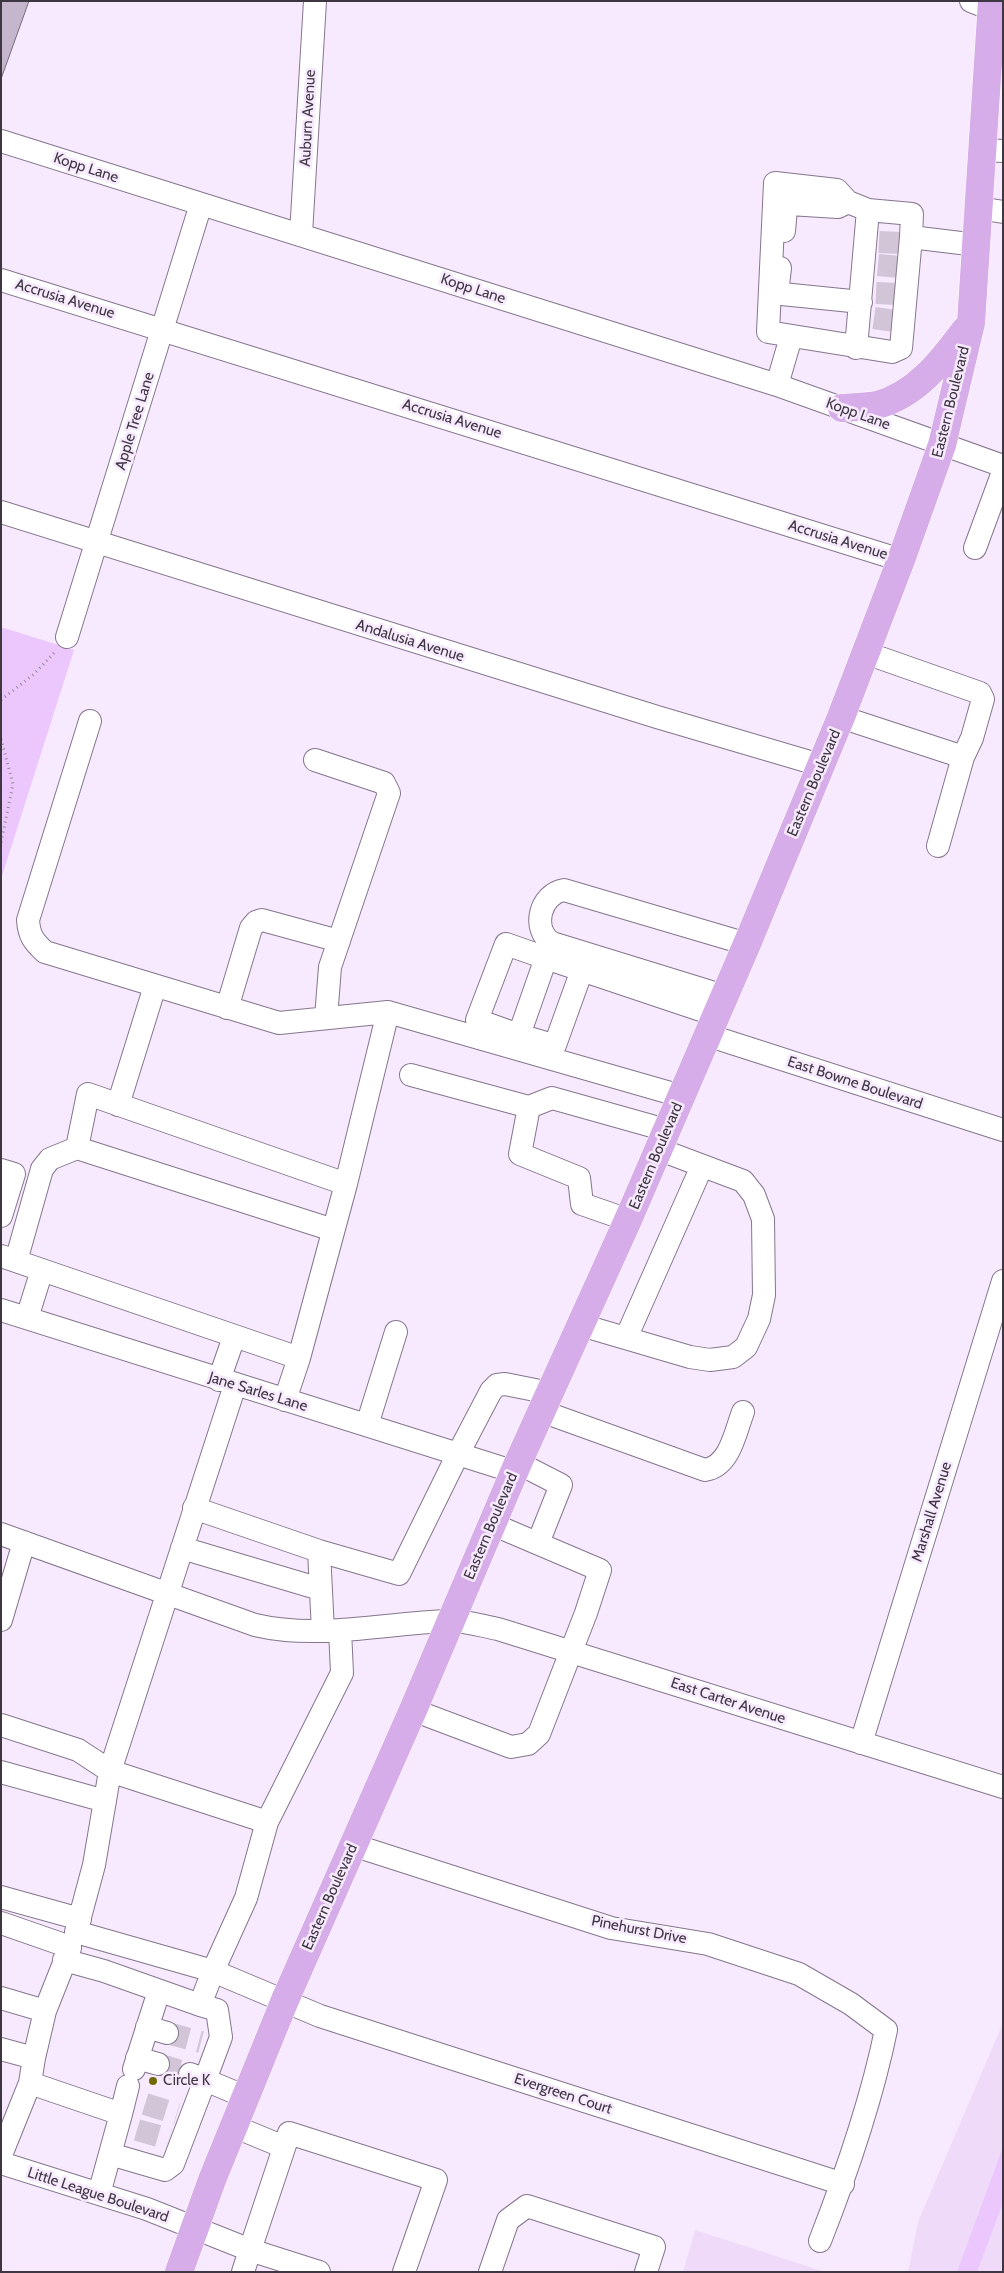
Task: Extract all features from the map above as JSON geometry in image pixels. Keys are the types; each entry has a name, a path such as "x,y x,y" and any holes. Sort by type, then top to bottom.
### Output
{"main road":[{"name":"Eastern Boulevard","path":"179,2272 233,2126 285,2000 413,1710 516,1468 628,1220 747,944 841,718 942,445 971,323 977,245 991,210 996,50 985,4"},
{"path":"842,408 878,404 915,387 945,358 971,323"}],"street":[{"name":"Auburn Avenue","path":"301,234 315,1"},
{"name":"Kopp Lane","path":"1,141 777,385 1003,466"},
{"path":"775,183 837,190 858,205 882,258 881,305 901,348 892,352 856,348 768,332 775,183"},
{"name":"Apple Tree Lane","path":"67,637 164,329 201,204"},
{"path":"881,305 786,296 782,294 778,286 786,208 789,204 838,207 858,205 912,214 907,242"},
{"path":"882,258 907,242 977,245"},
{"path":"856,348 881,305 882,258"},
{"name":"Accrusia Avenue","path":"1,280 164,329 901,560"},
{"path":"777,385 791,337"},
{"path":"975,548 1003,472"},
{"name":"Andalusia Avenue","path":"1,512 647,714 820,765"},
{"path":"866,652 980,693 984,699 972,738 963,757 938,846"},
{"path":"841,718 963,757"},
{"path":"90,721 28,920 28,933 34,942 46,952 279,1023 388,1012 684,1090"},
{"path":"314,760 384,783 389,793 330,967 326,1018"},
{"path":"716,1016 552,943 541,932 539,923 547,900 551,894 564,890 747,944"},
{"path":"227,1008 251,928 256,922 262,920 339,941"},
{"path":"684,1090 477,1020 506,944 716,1016"},
{"path":"519,1035 546,958"},
{"path":"554,1045 582,970"},
{"path":"118,1105 149,984"},
{"path":"285,1400 299,1358 346,1184 388,1012"},
{"name":"East Bowne Boulevard","path":"716,1016 1003,1130"},
{"path":"411,1075 529,1107 552,1098 662,1140 702,1166 742,1181 754,1195 763,1219 764,1295 759,1319 746,1347 733,1357 710,1360 690,1357 581,1325"},
{"path":"76,1148 88,1094 346,1184"},
{"path":"529,1107 520,1154 579,1178 582,1204 628,1220"},
{"path":"299,1358 9,1258 42,1169 50,1159 76,1148 333,1230"},
{"path":"626,1338 702,1166"},
{"path":"1,1170 14,1174 1,1216"},
{"path":"27,1318 42,1270"},
{"name":"Marshall Avenue","path":"861,1743 1003,1281"},
{"name":"Jane Sarles Lane","path":"1,1310 458,1454 516,1468 561,1485 538,1543"},
{"path":"367,1426 396,1332"},
{"path":"1,2155 30,2083 34,2058 46,2011 72,1940 94,1865 110,1771 194,1508 227,1382 234,1337"},
{"path":"194,1508 319,1552 399,1574 458,1454 491,1391 497,1386 505,1384 705,1470 715,1468 723,1461 743,1412"},
{"path":"413,1710 511,1747 528,1744 539,1734 586,1613 600,1570 492,1524"},
{"name":"East Carter Avenue","path":"1,1534 255,1625 288,1632 332,1631 451,1621 498,1629 1003,1787"},
{"path":"1,1620 24,1542"},
{"path":"182,1548 320,1589"},
{"path":"200,2005 246,1898 267,1822 342,1673 320,1589 319,1552"},
{"path":"1,1725 78,1750 110,1771 267,1822"},
{"path":"1,1772 105,1801"},
{"name":"Pinehurst Drive","path":"353,1845 611,1928 708,1944 799,1974 851,2004 886,2030 876,2081 843,2184"},
{"path":"1,1897 72,1940 104,1971 217,2010 221,2037 209,2044 175,2141 174,2164 165,2170 110,2154"},
{"path":"1,1924 72,1940"},
{"name":"Evergreen Court","path":"72,1940 114,1944 213,1971 320,2016 843,2184"},
{"path":"104,1971 114,1944"},
{"path":"99,2194 110,2154 157,2030 159,1991"},
{"path":"1,1998 46,2011"},
{"path":"1,2049 34,2058"},
{"path":"131,2098 158,2064"},
{"path":"198,2077 246,2097"},
{"path":"30,2083 131,2098"},
{"path":"233,2126 284,2147"},
{"path":"243,2272 288,2133 436,2180 404,2272"},
{"name":"Little League Boulevard","path":"1,2163 148,2208 250,2250 319,2272"},
{"path":"820,2242 843,2184"},
{"path":"490,2272 508,2220 527,2206 654,2247 646,2272"}],"path":[{"path":"1,700 34,674 67,637"},
{"path":"1,739 13,784 1,844"}],"shaded area":[{"path":"1,627 74,650 1,879"},
{"path":"1003,2023 1003,2272 908,2272 918,2222"},
{"path":"1003,2147 1003,2203 977,2272 957,2272"},
{"path":"695,2230 825,2272 683,2272"}],"building":[{"path":"1,1 29,1 1,79"}],"tunnel":[{"path":"879,242 901,243"},
{"path":"878,265 900,267"},
{"path":"876,293 898,294"},
{"path":"874,318 895,321"},
{"path":"167,2033 201,2042"},
{"path":"158,2064 190,2074"},
{"path":"145,2104 177,2114"},
{"path":"137,2130 169,2139"}],"place":[{"name":"Circle K","path":"153,2081"}]}
